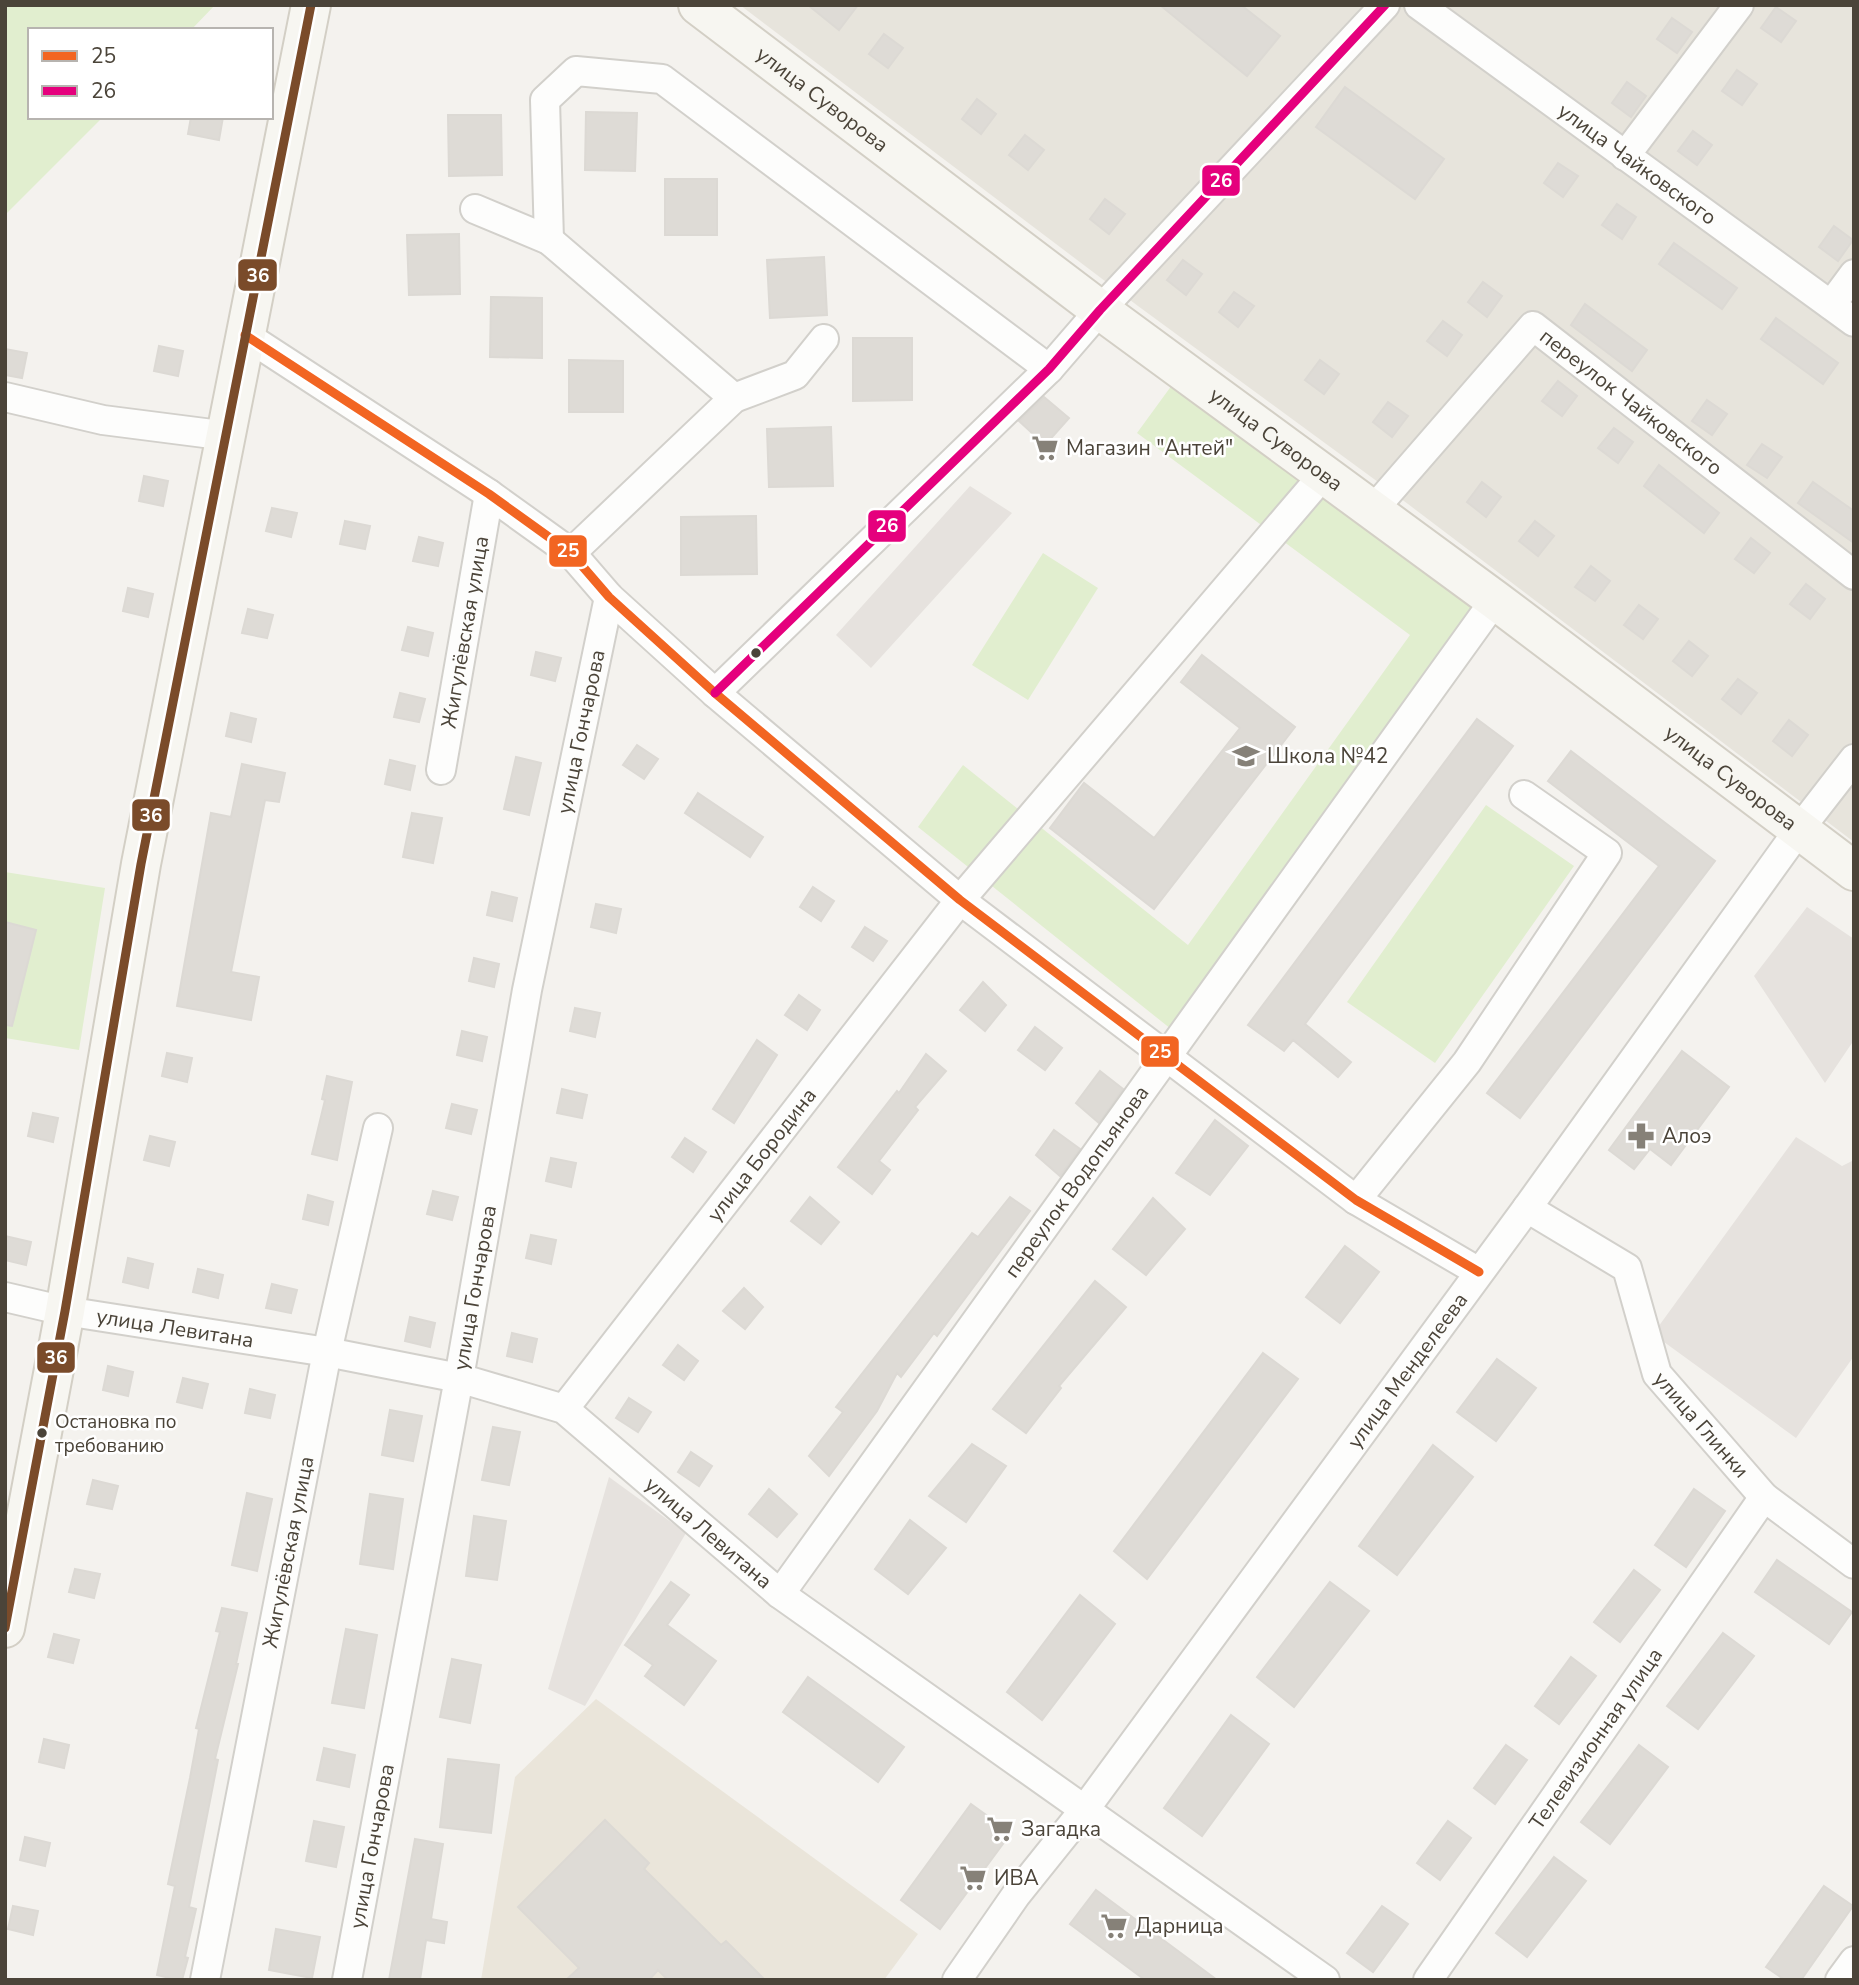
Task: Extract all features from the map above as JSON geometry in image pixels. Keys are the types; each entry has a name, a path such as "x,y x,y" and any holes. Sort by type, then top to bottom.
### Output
{"street":[{"path":"5,1628 65,1311 141,864 312,5"},
{"name":"улица Суворова","path":"698,5 1100,310 1495,600 1854,871"},
{"path":"715,693 1049,369 1100,310 1385,5"},
{"name":"улица Чайковского","path":"1419,5 1843,313"},
{"path":"1625,156 1739,5"},
{"path":"549,240 545,100 576,71 662,79 1049,369"},
{"path":"475,209 549,240 734,398"},
{"path":"1843,313 1854,274"},
{"name":"переулок Чайковского","path":"1374,510 1533,326 1854,575"},
{"path":"245,335 489,494 571,553 609,597 715,693 960,900 1356,1200 1479,1272"},
{"path":"571,553 734,398 795,375 824,339"},
{"path":"5,397 103,420 228,436"},
{"name":"улица Бородина","path":"564,1409 960,900 1324,474"},
{"name":"Жигулёвская улица","path":"442,770 489,494"},
{"name":"улица Гончарова","path":"347,1980 459,1378 527,990 609,597"},
{"name":"переулок Водопьянова","path":"780,1594 1495,600"},
{"name":"улица Менделеева","path":"957,1980 1016,1895 1085,1809 1527,1208 1798,831 1854,760"},
{"path":"1356,1200 1467,1062 1607,853 1524,795"},
{"name":"Жигулёвская улица","path":"205,1980 327,1352 378,1128"},
{"name":"улица Глинки","path":"1527,1208 1627,1268 1657,1374 1764,1497 1854,1564"},
{"name":"улица Левитана","path":"5,1297 65,1311 327,1352 459,1378 564,1409 780,1594 1325,1980"},
{"name":"Телевизионная улица","path":"1427,1980 1764,1497"},
{"path":"1840,1980 1854,1961"}],"shaded area":[{"path":"740,5 1854,5 1854,842 1408,504 1138,306"},
{"path":"970,486 1012,513 871,668 836,635"},
{"path":"1807,907 1854,939 1854,1040 1825,1083 1754,976"},
{"path":"1796,1137 1842,1166 1854,1160 1854,1356 1796,1438 1653,1334"},
{"path":"609,1477 686,1533 585,1706 548,1689"},
{"path":"596,1699 918,1934 884,1980 481,1980 515,1777"}],"green space":[{"path":"5,5 215,5 193,28 28,28 28,119 101,119 5,215"},
{"path":"1172,385 1478,612 1171,1029 918,827 963,765 1188,945 1410,635 1137,433"},
{"path":"1043,553 1098,588 1028,700 972,665"},
{"path":"1486,805 1574,866 1435,1063 1347,1002"},
{"path":"5,872 105,888 79,1050 5,1038"}],"building":[{"path":"808,5 858,5 839,30"},
{"path":"1160,5 1241,5 1280,36 1247,76"},
{"path":"1776,7 1796,21 1781,42 1761,28"},
{"path":"1672,18 1692,32 1677,53 1657,39"},
{"path":"884,34 903,48 888,68 869,54"},
{"path":"1737,70 1757,84 1742,105 1722,91"},
{"path":"1627,82 1646,96 1631,117 1612,103"},
{"path":"1345,87 1444,159 1415,199 1316,127"},
{"path":"977,99 996,114 981,134 962,119"},
{"path":"586,112 637,113 635,171 585,170"},
{"path":"448,115 501,115 502,175 449,176"},
{"path":"191,119 223,119 219,140 188,134"},
{"path":"1693,131 1712,145 1697,165 1678,151"},
{"path":"1025,135 1044,150 1028,170 1009,155"},
{"path":"1558,163 1578,176 1563,197 1544,183"},
{"path":"665,179 717,179 717,235 665,235"},
{"path":"1105,199 1125,214 1109,234 1090,219"},
{"path":"1617,204 1636,217 1622,239 1602,225"},
{"path":"1834,226 1853,240 1838,261 1819,247"},
{"path":"459,234 460,294 409,295 407,235"},
{"path":"1674,243 1737,288 1722,309 1659,264"},
{"path":"824,257 827,315 770,318 767,260"},
{"path":"1183,260 1202,274 1186,295 1167,280"},
{"path":"1483,282 1502,296 1487,317 1468,302"},
{"path":"1234,292 1254,306 1238,327 1219,312"},
{"path":"491,297 542,298 542,358 490,357"},
{"path":"1585,304 1647,350 1632,371 1571,325"},
{"path":"1776,318 1838,363 1823,384 1761,339"},
{"path":"1443,321 1462,335 1447,356 1427,341"},
{"path":"853,338 912,338 912,400 853,401"},
{"path":"159,346 183,351 178,376 154,371"},
{"path":"5,349 27,353 22,378 5,375"},
{"path":"569,360 623,361 623,412 569,412"},
{"path":"1320,360 1339,374 1324,394 1305,380"},
{"path":"1558,381 1577,396 1562,416 1542,401"},
{"path":"1044,397 1069,418 1045,445 1019,421"},
{"path":"1707,400 1727,414 1712,435 1692,421"},
{"path":"1388,402 1408,416 1392,437 1373,422"},
{"path":"831,427 833,486 769,487 767,429"},
{"path":"1614,428 1633,442 1618,463 1598,448"},
{"path":"1762,444 1782,457 1767,478 1747,465"},
{"path":"1659,465 1719,513 1704,533 1644,486"},
{"path":"144,476 168,481 163,506 139,501"},
{"path":"1482,482 1501,497 1486,517 1467,502"},
{"path":"1813,482 1854,511 1854,543 1798,503"},
{"path":"272,508 297,513 291,537 266,531"},
{"path":"756,516 757,574 681,575 681,517"},
{"path":"345,521 370,526 365,549 340,544"},
{"path":"1535,521 1554,536 1538,556 1519,541"},
{"path":"419,537 443,543 438,566 413,561"},
{"path":"1751,538 1770,553 1754,573 1735,559"},
{"path":"1591,566 1610,581 1595,601 1575,587"},
{"path":"1806,584 1825,599 1810,619 1790,604"},
{"path":"128,588 153,594 148,617 123,611"},
{"path":"1639,605 1658,619 1643,639 1624,625"},
{"path":"248,609 273,615 267,638 242,633"},
{"path":"408,627 433,633 428,656 402,650"},
{"path":"1689,641 1708,656 1692,676 1673,661"},
{"path":"536,652 561,658 555,681 531,675"},
{"name":"Школа №42","path":"1202,655 1295,727 1154,909 1050,828 1084,783 1154,838 1240,728 1181,682"},
{"path":"1738,679 1757,693 1741,714 1722,699"},
{"path":"400,693 425,699 419,722 394,717"},
{"path":"231,713 256,719 251,742 226,736"},
{"path":"1477,719 1513,746 1305,1024 1351,1062 1338,1077 1293,1040 1284,1051 1248,1025"},
{"path":"1789,720 1808,735 1792,756 1773,741"},
{"path":"637,745 658,759 644,779 623,765"},
{"path":"1571,751 1715,861 1520,1118 1487,1093 1659,866 1548,781"},
{"path":"516,757 541,763 529,815 504,809"},
{"path":"390,760 415,766 410,790 385,784"},
{"path":"242,764 285,773 279,802 265,800 231,972 259,977 251,1020 177,1006 211,813 231,817"},
{"path":"698,793 763,837 750,857 685,813"},
{"path":"412,813 442,818 433,863 403,857"},
{"path":"813,887 834,901 821,921 800,907"},
{"path":"492,892 517,898 512,921 487,915"},
{"path":"596,904 621,909 616,933 591,927"},
{"path":"5,922 36,930 12,1026 5,1025"},
{"path":"865,927 887,941 873,961 852,947"},
{"path":"474,958 499,964 494,987 469,981"},
{"path":"983,982 1006,1005 985,1031 960,1010"},
{"path":"799,995 820,1010 807,1030 785,1015"},
{"path":"575,1008 600,1013 595,1037 570,1031"},
{"path":"1035,1027 1062,1048 1045,1070 1018,1050"},
{"path":"462,1031 487,1037 482,1061 457,1055"},
{"path":"757,1040 777,1055 734,1123 713,1109"},
{"path":"1682,1051 1729,1087 1671,1165 1650,1149 1634,1169 1609,1150"},
{"path":"167,1053 192,1058 187,1082 162,1076"},
{"path":"926,1054 946,1071 915,1107 918,1110 879,1161 890,1170 872,1194 838,1167 897,1091 899,1093"},
{"path":"1100,1071 1123,1089 1099,1123 1076,1103"},
{"path":"327,1076 352,1082 337,1160 312,1154 325,1100 322,1099"},
{"path":"562,1089 587,1095 582,1118 557,1113"},
{"path":"452,1104 477,1110 471,1134 446,1128"},
{"path":"33,1113 58,1118 53,1142 28,1136"},
{"path":"1215,1120 1248,1146 1210,1195 1176,1173"},
{"path":"1054,1130 1080,1149 1060,1176 1036,1155"},
{"path":"150,1136 175,1142 169,1166 144,1160"},
{"path":"685,1138 706,1152 693,1172 672,1157"},
{"path":"551,1158 576,1163 571,1187 546,1181"},
{"path":"433,1191 458,1197 452,1220 427,1214"},
{"path":"308,1195 333,1202 328,1225 303,1219"},
{"path":"810,1197 839,1222 821,1244 791,1221"},
{"path":"1010,1197 1030,1211 937,1336 934,1333 901,1377 897,1373 877,1411 829,1476 809,1456 843,1412 836,1407 972,1233 978,1237"},
{"path":"1153,1198 1185,1229 1146,1275 1113,1249"},
{"path":"531,1235 556,1240 551,1264 526,1258"},
{"path":"5,1236 31,1242 26,1265 5,1260"},
{"path":"1345,1246 1379,1272 1340,1323 1306,1297"},
{"path":"128,1258 153,1264 148,1288 123,1282"},
{"path":"198,1269 223,1275 218,1298 193,1292"},
{"path":"1095,1281 1126,1307 1059,1386 1061,1388 1026,1433 993,1409"},
{"path":"272,1284 297,1290 291,1313 266,1308"},
{"path":"744,1288 763,1307 745,1329 723,1311"},
{"path":"410,1317 435,1323 430,1347 405,1341"},
{"path":"512,1333 537,1339 532,1362 507,1356"},
{"path":"678,1345 698,1361 684,1380 663,1365"},
{"path":"1263,1353 1298,1379 1147,1579 1114,1551"},
{"path":"1497,1359 1536,1388 1496,1441 1457,1412"},
{"path":"108,1366 133,1372 128,1396 103,1390"},
{"path":"183,1378 208,1384 202,1408 177,1402"},
{"path":"250,1389 275,1395 270,1418 245,1413"},
{"path":"629,1398 651,1412 638,1432 616,1418"},
{"path":"390,1410 422,1416 413,1461 382,1455"},
{"path":"493,1427 520,1432 509,1485 482,1480"},
{"path":"972,1444 1006,1466 966,1522 929,1496"},
{"path":"1433,1445 1473,1477 1397,1575 1359,1546"},
{"path":"691,1452 712,1466 699,1486 678,1472"},
{"path":"93,1480 118,1486 112,1509 87,1504"},
{"path":"769,1489 797,1514 777,1537 749,1514"},
{"path":"1694,1489 1725,1511 1686,1567 1655,1545"},
{"path":"247,1493 272,1499 257,1571 232,1565"},
{"path":"370,1494 403,1499 393,1569 360,1564"},
{"path":"474,1516 506,1521 497,1580 466,1576"},
{"path":"910,1520 946,1548 908,1594 875,1569"},
{"path":"1777,1560 1852,1612 1829,1644 1755,1592"},
{"path":"75,1569 100,1574 94,1598 69,1592"},
{"path":"1634,1570 1660,1590 1620,1642 1594,1622"},
{"path":"671,1582 689,1595 667,1625 716,1661 684,1705 645,1676 653,1665 625,1645"},
{"path":"1330,1582 1369,1611 1294,1707 1257,1677"},
{"path":"1080,1595 1115,1624 1042,1720 1007,1692"},
{"path":"222,1608 247,1613 238,1664 215,1759 218,1760 189,1907 196,1909 185,1957 188,1958 182,1980 178,1980 157,1975 175,1886 168,1884 199,1729 196,1728 220,1632 216,1631"},
{"path":"346,1629 377,1635 364,1708 332,1703"},
{"path":"1723,1633 1754,1656 1698,1729 1667,1706"},
{"path":"54,1634 79,1640 73,1663 48,1657"},
{"path":"1571,1657 1596,1676 1559,1724 1535,1706"},
{"path":"452,1659 481,1665 470,1723 440,1717"},
{"path":"808,1677 904,1747 878,1782 783,1712"},
{"path":"1231,1715 1269,1744 1202,1836 1164,1808"},
{"path":"44,1739 69,1745 64,1768 39,1762"},
{"path":"1506,1745 1527,1760 1495,1804 1474,1788"},
{"path":"1639,1745 1668,1767 1610,1844 1581,1822"},
{"path":"324,1748 355,1755 349,1787 317,1780"},
{"path":"448,1759 499,1765 491,1833 440,1827"},
{"path":"971,1804 1011,1833 940,1929 901,1900"},
{"path":"605,1820 649,1863 644,1869 721,1945 726,1941 765,1980 668,1980 658,1970 649,1980 566,1980 579,1968 518,1907"},
{"path":"314,1821 344,1827 336,1867 306,1861"},
{"path":"1448,1821 1471,1838 1440,1880 1417,1863"},
{"path":"25,1837 50,1843 45,1866 20,1860"},
{"path":"415,1839 443,1844 431,1919 447,1922 444,1943 426,1940 420,1980 389,1980"},
{"path":"1554,1857 1586,1881 1527,1957 1496,1933"},
{"path":"1824,1886 1853,1906 1801,1980 1785,1980 1766,1967"},
{"path":"1096,1890 1217,1980 1145,1980 1070,1924"},
{"path":"13,1906 38,1911 33,1935 8,1929"},
{"path":"1382,1906 1408,1924 1373,1972 1347,1953"},
{"path":"276,1929 320,1937 312,1978 269,1970"}],"transit line":[{"name":"36","path":"5,1628 65,1311 141,864 311,5"},
{"name":"26","path":"715,693 1049,369 1100,310 1385,5"},
{"name":"25","path":"245,335 489,494 571,553 609,597 715,693 960,900 1356,1200 1479,1272"}],"place":[{"name":"Магазин \"Антей\"","path":"1045,448"},
{"name":"Школа №42","path":"1246,756"},
{"name":"Алоэ","path":"1641,1136"},
{"name":"Остановка по требованию","path":"42,1433"},
{"name":"Загадка","path":"1000,1829"},
{"name":"ИВА","path":"973,1878"},
{"name":"Дарница","path":"1114,1926"}]}
